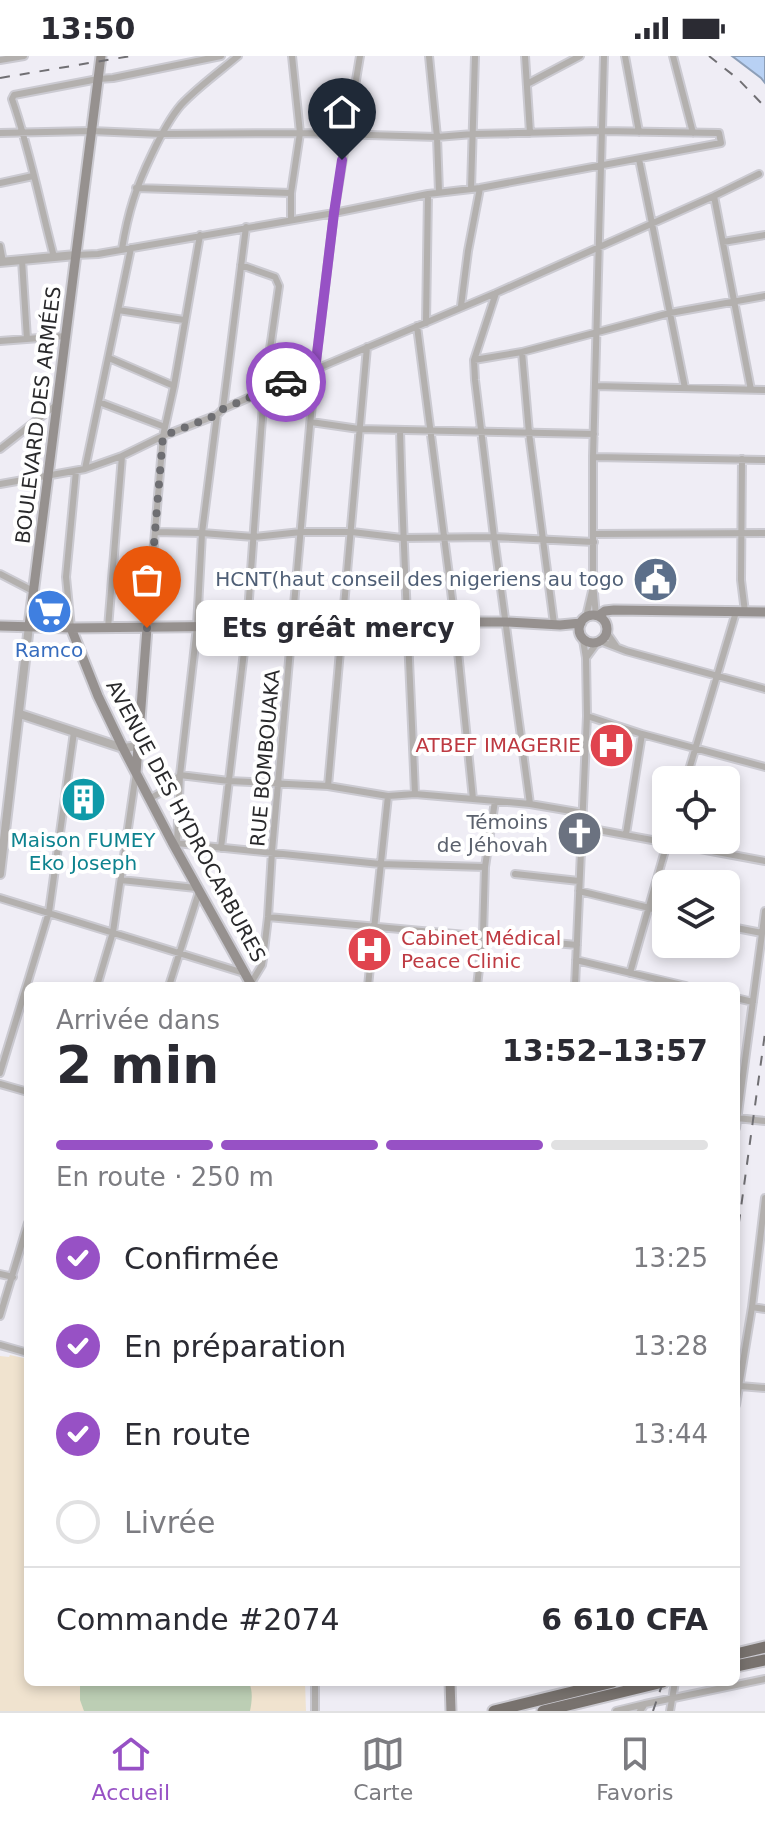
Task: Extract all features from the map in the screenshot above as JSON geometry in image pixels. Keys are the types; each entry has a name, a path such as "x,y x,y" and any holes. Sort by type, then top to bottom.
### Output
{"highway":[{"path":"740,1653 765,1647"},
{"path":"740,1665 765,1660"},
{"path":"494,1711 597,1686"},
{"path":"543,1711 646,1686"}],"main road":[{"name":"BOULEVARD DES ARMÉES","path":"29,626 101,56"},
{"path":"0,626 147,628 408,622 557,625 590,618 609,610 765,612"},
{"path":"557,625 591,643 598,642 607,631 610,620 623,610"},
{"path":"590,618 604,621 607,631"},
{"path":"582,637 590,618"},
{"name":"AVENUE DES HYDROCARBURES","path":"71,628 123,748 248,982"},
{"path":"136,773 147,628"},
{"path":"450,1686 451,1711"}],"street":[{"path":"0,60 24,56"},
{"path":"54,257 24,133 12,99 14,95 221,56"},
{"path":"122,249 136,188 161,134 189,97 238,56"},
{"path":"291,220 291,193 300,133 292,56"},
{"name":"RUE BOMBOUAKA","path":"252,982 262,965 268,917 315,370 334,213 360,56"},
{"path":"429,56 439,192"},
{"path":"471,189 475,56"},
{"path":"525,56 530,133"},
{"path":"527,84 580,56"},
{"path":"590,618 604,56"},
{"path":"625,56 639,132"},
{"path":"673,56 693,133"},
{"path":"0,133 347,133 437,137 602,131 719,133 721,143 98,254 1,262 0,246"},
{"path":"639,159 685,388"},
{"path":"0,484 85,469 122,456 759,174"},
{"path":"0,183 33,176"},
{"path":"136,188 291,193"},
{"path":"461,307 480,188"},
{"path":"426,323 428,194"},
{"path":"714,196 751,390"},
{"path":"223,409 246,227"},
{"path":"147,628 163,436 200,235"},
{"path":"723,242 765,235"},
{"path":"85,469 131,248"},
{"path":"22,260 27,339"},
{"path":"221,848 247,626 264,391 278,282 275,277 241,265"},
{"path":"496,293 474,360 475,380 530,804"},
{"path":"474,360 522,352 670,313 765,296"},
{"path":"118,310 184,320"},
{"path":"417,326 455,622 473,799"},
{"path":"0,341 66,336"},
{"path":"328,786 367,347"},
{"path":"522,352 529,433 557,625"},
{"path":"109,358 174,386"},
{"path":"595,386 765,390"},
{"path":"99,402 165,427"},
{"path":"0,449 56,405"},
{"path":"217,415 202,533 197,627 174,842 380,864 485,867"},
{"path":"311,422 359,429 594,434"},
{"path":"400,430 402,538 415,794"},
{"path":"108,628 122,456"},
{"path":"593,457 765,460"},
{"path":"690,766 716,676 740,612 742,459"},
{"path":"71,628 66,577 76,471"},
{"path":"155,532 254,537 301,532 352,532 402,538 543,539 765,533"},
{"path":"0,574 33,591"},
{"name":"BOULEVARD DES ARMÉES","path":"0,874 29,626"},
{"path":"607,631 618,648"},
{"path":"575,982 587,716 586,658 582,637"},
{"path":"586,658 598,642 765,689"},
{"path":"20,714 123,748 139,746"},
{"path":"587,716 765,767"},
{"path":"28,982 49,912 74,732"},
{"path":"626,834 642,734"},
{"path":"98,982 113,932 136,773"},
{"path":"180,775 328,786 388,796 415,794 530,804 583,813"},
{"path":"149,799 165,790 180,775"},
{"path":"368,982 388,796"},
{"path":"477,982 483,935 485,867 495,801"},
{"path":"582,827 652,839"},
{"path":"630,973 665,854"},
{"path":"729,854 765,861"},
{"path":"515,874 579,881"},
{"path":"121,880 198,890 170,982"},
{"path":"579,891 652,910"},
{"path":"0,898 244,973"},
{"path":"740,1066 753,1002 765,911"},
{"path":"268,917 577,945"},
{"path":"740,929 762,933"},
{"path":"576,960 669,982"},
{"path":"0,1073 24,994"},
{"path":"740,999 753,1002"},
{"path":"0,1084 24,1091"},
{"path":"740,1118 765,1121"},
{"path":"765,1198 763,1236 740,1386 765,1388"},
{"path":"0,1316 24,1237"},
{"path":"0,1274 13,1277"},
{"path":"752,1307 765,1309"},
{"path":"0,1345 24,1352"},
{"path":"740,1684 765,1679"},
{"path":"315,1686 315,1711"},
{"path":"670,1711 675,1686"},
{"path":"616,1711 733,1686"},
{"path":"640,1711 645,1704"}],"shaded area":[{"path":"0,1356 24,1358 24,1686 305,1686 306,1711 0,1711"}],"green space":[{"path":"80,1686 250,1686 252,1693 250,1711 84,1711"}],"water":[{"path":"732,56 765,56 765,83 761,78"}],"railway":[{"path":"0,78 131,56"},
{"path":"709,56 738,79 765,107"},
{"path":"740,1215 765,1033"},
{"path":"653,1711 662,1686"}],"way so far":[{"path":"147,628 163,436 217,415 223,409 286,382"}],"place":[{"name":"HCNT(haut conseil des nigeriens au togo","path":"655,579"},
{"name":"Ramco","path":"49,611"},
{"name":"Ets gréât mercy","path":"147,628"},
{"name":"ATBEF IMAGERIE","path":"612,745"},
{"name":"Maison FUMEY Eko Joseph","path":"83,800"},
{"name":"Témoins de Jéhovah","path":"579,834"},
{"name":"Cabinet Médical Peace Clinic","path":"370,949"}],"route":[{"path":"286,382 315,370 342,160"}]}
